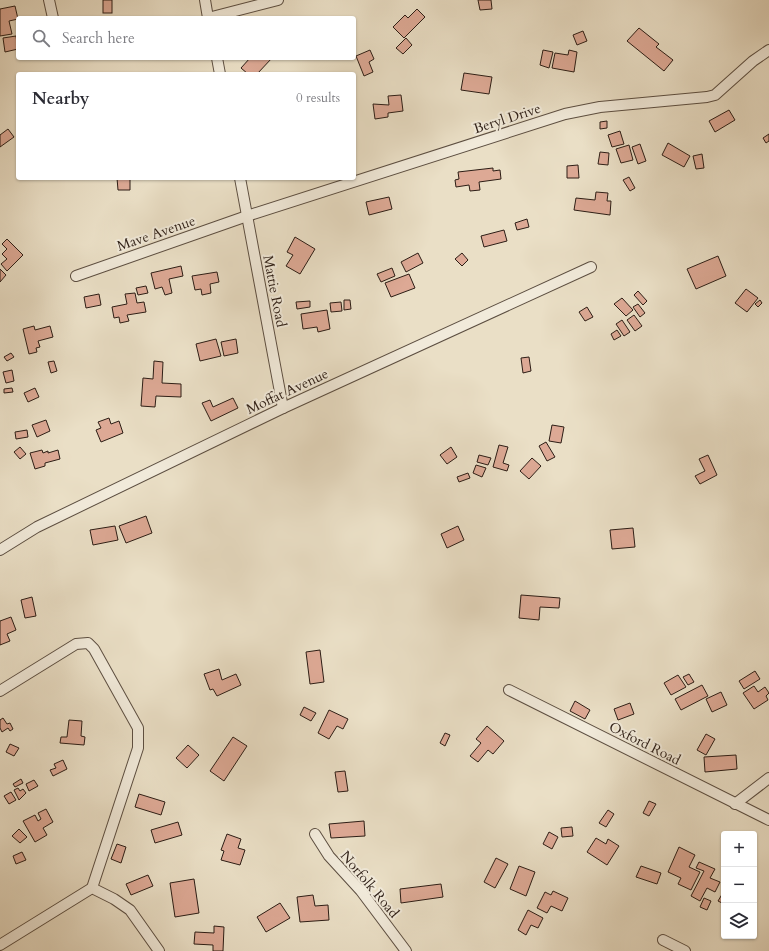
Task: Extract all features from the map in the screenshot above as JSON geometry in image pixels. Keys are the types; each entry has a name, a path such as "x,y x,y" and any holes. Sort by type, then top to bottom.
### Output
{"street":[{"path":"49,0 53,16"},
{"path":"205,0 208,16"},
{"path":"216,16 278,0"},
{"name":"Beryl Drive","path":"247,216 565,114 600,107 708,97 715,95 753,61 769,50"},
{"path":"217,60 220,72"},
{"name":"Mattie Road","path":"240,180 283,408"},
{"name":"Mave Avenue","path":"76,276 247,216"},
{"name":"Moffat Avenue","path":"0,550 37,527 283,408 591,267"},
{"path":"0,691 76,644 88,643 94,649 138,728 139,738 138,748 92,888 0,945"},
{"name":"Oxford Road","path":"509,690 769,820"},
{"path":"735,804 769,778"},
{"name":"Norfolk Road","path":"315,834 329,856 361,891 406,951"},
{"path":"92,888 114,899 130,910 159,951"},
{"path":"663,940 685,951"}],"building":[{"path":"103,0 112,0 112,13 103,13"},
{"path":"478,0 491,0 492,9 480,10"},
{"path":"15,6 17,16 16,16 16,19 9,21 12,34 0,36 0,9"},
{"path":"417,9 425,17 404,38 393,27 405,15 408,18"},
{"path":"639,28 659,44 656,47 673,60 664,71 627,41"},
{"path":"583,31 587,41 577,45 573,35"},
{"path":"16,36 16,49 5,52 3,38"},
{"path":"406,38 412,45 403,54 396,48"},
{"path":"370,50 374,59 369,62 373,72 364,76 356,56"},
{"path":"543,50 553,52 549,68 540,65"},
{"path":"569,50 577,52 574,72 552,68 555,53 568,55"},
{"path":"248,60 270,60 259,72 246,72 241,68"},
{"path":"464,73 492,77 489,94 461,90"},
{"path":"401,95 403,111 388,113 388,117 375,119 373,104 389,105 388,96"},
{"path":"729,110 735,120 715,132 709,121"},
{"path":"607,121 607,128 600,129 600,122"},
{"path":"8,129 14,137 0,147 0,135"},
{"path":"620,131 624,144 612,147 608,135"},
{"path":"769,134 769,141 766,143 763,138"},
{"path":"668,143 690,156 684,167 662,155"},
{"path":"640,144 646,161 638,164 632,147"},
{"path":"629,145 633,160 621,163 616,149"},
{"path":"600,152 609,153 608,165 598,164"},
{"path":"702,154 704,168 696,169 693,156"},
{"path":"578,165 579,178 567,178 567,166"},
{"path":"493,168 493,171 500,170 501,179 479,182 480,190 470,191 469,185 456,187 455,180 459,179 458,172"},
{"path":"629,177 635,188 630,191 623,180"},
{"path":"117,180 130,180 130,190 118,190"},
{"path":"596,192 608,193 607,201 611,201 610,215 574,210 576,198 595,200"},
{"path":"389,197 392,209 369,215 366,202"},
{"path":"527,219 529,227 517,230 515,223"},
{"path":"504,230 507,241 484,247 481,236"},
{"path":"295,237 315,249 300,274 286,266 293,255 287,252"},
{"path":"7,239 23,255 7,271 1,264 7,259 2,254 7,249 2,244"},
{"path":"418,253 423,263 406,272 401,262"},
{"path":"462,253 468,260 462,266 455,259"},
{"path":"718,256 726,276 696,289 687,269"},
{"path":"181,266 183,276 169,279 172,293 165,295 162,287 155,289 151,273"},
{"path":"392,268 395,276 381,282 377,274"},
{"path":"0,269 6,275 0,282"},
{"path":"217,272 219,282 210,284 211,293 202,295 201,289 195,290 192,276"},
{"path":"409,274 415,288 391,297 385,283"},
{"path":"146,286 148,293 138,295 136,288"},
{"path":"746,289 758,298 747,312 735,303"},
{"path":"638,291 647,301 643,305 634,295"},
{"path":"135,293 137,303 144,302 146,312 127,315 129,321 120,323 119,317 114,318 112,307 127,304 125,294"},
{"path":"99,294 101,305 86,308 84,297"},
{"path":"622,298 633,310 626,316 614,304"},
{"path":"344,300 350,300 351,309 344,310"},
{"path":"760,300 762,303 758,307 755,304"},
{"path":"310,301 310,307 297,309 296,302"},
{"path":"341,302 342,311 331,312 330,303"},
{"path":"638,304 645,313 640,317 633,307"},
{"path":"587,307 593,317 585,321 579,312"},
{"path":"327,310 330,329 318,332 317,327 303,329 301,314"},
{"path":"634,315 642,326 635,331 627,320"},
{"path":"622,320 630,332 624,336 616,324"},
{"path":"34,326 35,330 50,326 53,337 38,341 40,347 36,348 37,352 29,354 23,329"},
{"path":"617,330 621,336 614,340 611,334"},
{"path":"216,339 221,356 200,361 196,344"},
{"path":"236,339 238,353 224,356 221,342"},
{"path":"11,353 14,357 7,361 4,357"},
{"path":"529,357 531,371 523,373 521,358"},
{"path":"54,361 57,371 51,373 48,362"},
{"path":"154,361 163,362 162,383 181,384 181,397 156,396 155,407 141,406 143,378 153,379"},
{"path":"12,370 14,381 6,383 3,372"},
{"path":"12,388 13,392 4,393 4,389"},
{"path":"35,388 39,397 28,402 24,393"},
{"path":"233,398 238,408 211,421 202,403 210,400 213,407"},
{"path":"109,418 111,424 119,421 123,433 101,442 96,430 101,428 98,422"},
{"path":"46,420 50,431 37,437 32,425"},
{"path":"552,425 564,427 561,443 549,441"},
{"path":"27,430 28,437 16,439 15,432"},
{"path":"546,442 555,457 547,461 539,446"},
{"path":"499,445 508,447 503,463 509,465 507,471 493,467"},
{"path":"20,447 26,454 20,459 14,452"},
{"path":"451,447 457,457 447,464 440,455"},
{"path":"42,450 43,453 48,451 48,453 58,450 60,459 45,463 45,466 35,469 30,453"},
{"path":"479,455 491,458 488,465 477,462"},
{"path":"708,455 717,475 700,484 695,476 705,471 699,459"},
{"path":"532,458 541,466 529,479 520,471"},
{"path":"476,465 486,468 482,477 473,473"},
{"path":"468,473 470,478 459,482 457,477"},
{"path":"146,516 152,533 126,543 119,526"},
{"path":"115,526 118,540 93,545 90,530"},
{"path":"458,526 464,540 447,548 441,534"},
{"path":"633,528 635,547 612,549 610,530"},
{"path":"521,595 560,598 559,608 540,607 539,620 519,618"},
{"path":"32,597 36,616 25,618 21,600"},
{"path":"11,617 16,630 7,634 10,641 0,645 0,621"},
{"path":"320,650 324,682 310,684 306,652"},
{"path":"219,669 222,680 236,674 241,685 217,696 213,689 210,690 204,674"},
{"path":"755,671 760,679 744,689 739,681"},
{"path":"689,674 694,682 688,685 683,677"},
{"path":"678,675 686,687 671,695 664,683"},
{"path":"702,685 708,696 681,710 675,699"},
{"path":"754,686 758,692 765,687 769,693 766,696 768,700 754,709 743,693"},
{"path":"721,692 727,705 712,712 706,699"},
{"path":"575,701 590,710 585,719 570,711"},
{"path":"630,703 634,714 618,720 614,709"},
{"path":"304,707 316,713 311,721 300,715"},
{"path":"329,710 348,719 343,729 337,726 329,739 318,733"},
{"path":"3,718 7,724 10,723 13,729 10,731 8,728 2,732 0,728 0,720"},
{"path":"69,720 82,721 81,736 85,737 84,745 60,743 61,737 67,737"},
{"path":"487,726 504,741 493,754 488,750 478,762 470,756 481,743 476,739"},
{"path":"445,733 450,735 445,746 440,743"},
{"path":"706,734 715,739 706,755 697,750"},
{"path":"233,737 247,746 224,781 210,771"},
{"path":"10,744 19,748 14,756 6,752"},
{"path":"188,745 199,755 187,768 176,758"},
{"path":"736,755 737,769 705,772 704,757"},
{"path":"63,760 67,769 53,776 50,770 56,768 54,764"},
{"path":"345,771 348,791 338,792 335,772"},
{"path":"21,779 23,783 15,787 13,784"},
{"path":"34,780 38,786 29,791 26,784"},
{"path":"18,788 20,791 23,789 26,793 19,800 14,790"},
{"path":"11,792 16,800 9,804 4,796"},
{"path":"139,794 165,802 161,815 135,807"},
{"path":"649,801 656,804 649,816 643,813"},
{"path":"46,809 53,822 43,828 47,835 35,842 23,821 35,815 38,821 41,819 38,813"},
{"path":"608,810 614,814 606,827 599,823"},
{"path":"364,821 365,836 331,838 329,824"},
{"path":"178,822 182,835 155,843 151,830"},
{"path":"572,827 573,836 562,837 561,828"},
{"path":"19,829 27,837 20,843 12,836"},
{"path":"549,832 558,837 552,849 543,844"},
{"path":"227,834 241,839 238,848 245,850 240,865 221,860 224,851 221,850"},
{"path":"596,838 606,844 608,839 619,846 607,865 587,852"},
{"path":"117,844 126,847 121,863 111,859"},
{"path":"679,847 695,855 689,867 700,872 691,890 678,884 681,878 668,872"},
{"path":"22,852 26,860 16,864 13,856"},
{"path":"496,858 508,864 495,888 484,882"},
{"path":"699,862 715,869 710,878 720,882 715,892 707,888 700,901 691,896 704,871 696,868"},
{"path":"519,866 535,872 526,896 510,889"},
{"path":"641,866 661,873 657,884 636,877"},
{"path":"148,875 153,886 131,895 126,884"},
{"path":"194,879 199,913 175,917 170,883"},
{"path":"441,884 443,897 401,903 400,889"},
{"path":"553,891 568,898 562,911 551,906 547,913 537,908 545,892 551,895"},
{"path":"313,895 315,906 328,905 329,920 300,922 297,897"},
{"path":"704,898 711,901 707,910 700,907"},
{"path":"280,903 290,918 266,932 257,917"},
{"path":"528,910 543,918 538,928 531,925 526,935 518,930"},
{"path":"214,926 224,927 223,951 213,951 213,945 194,944 195,932 214,933"}]}
